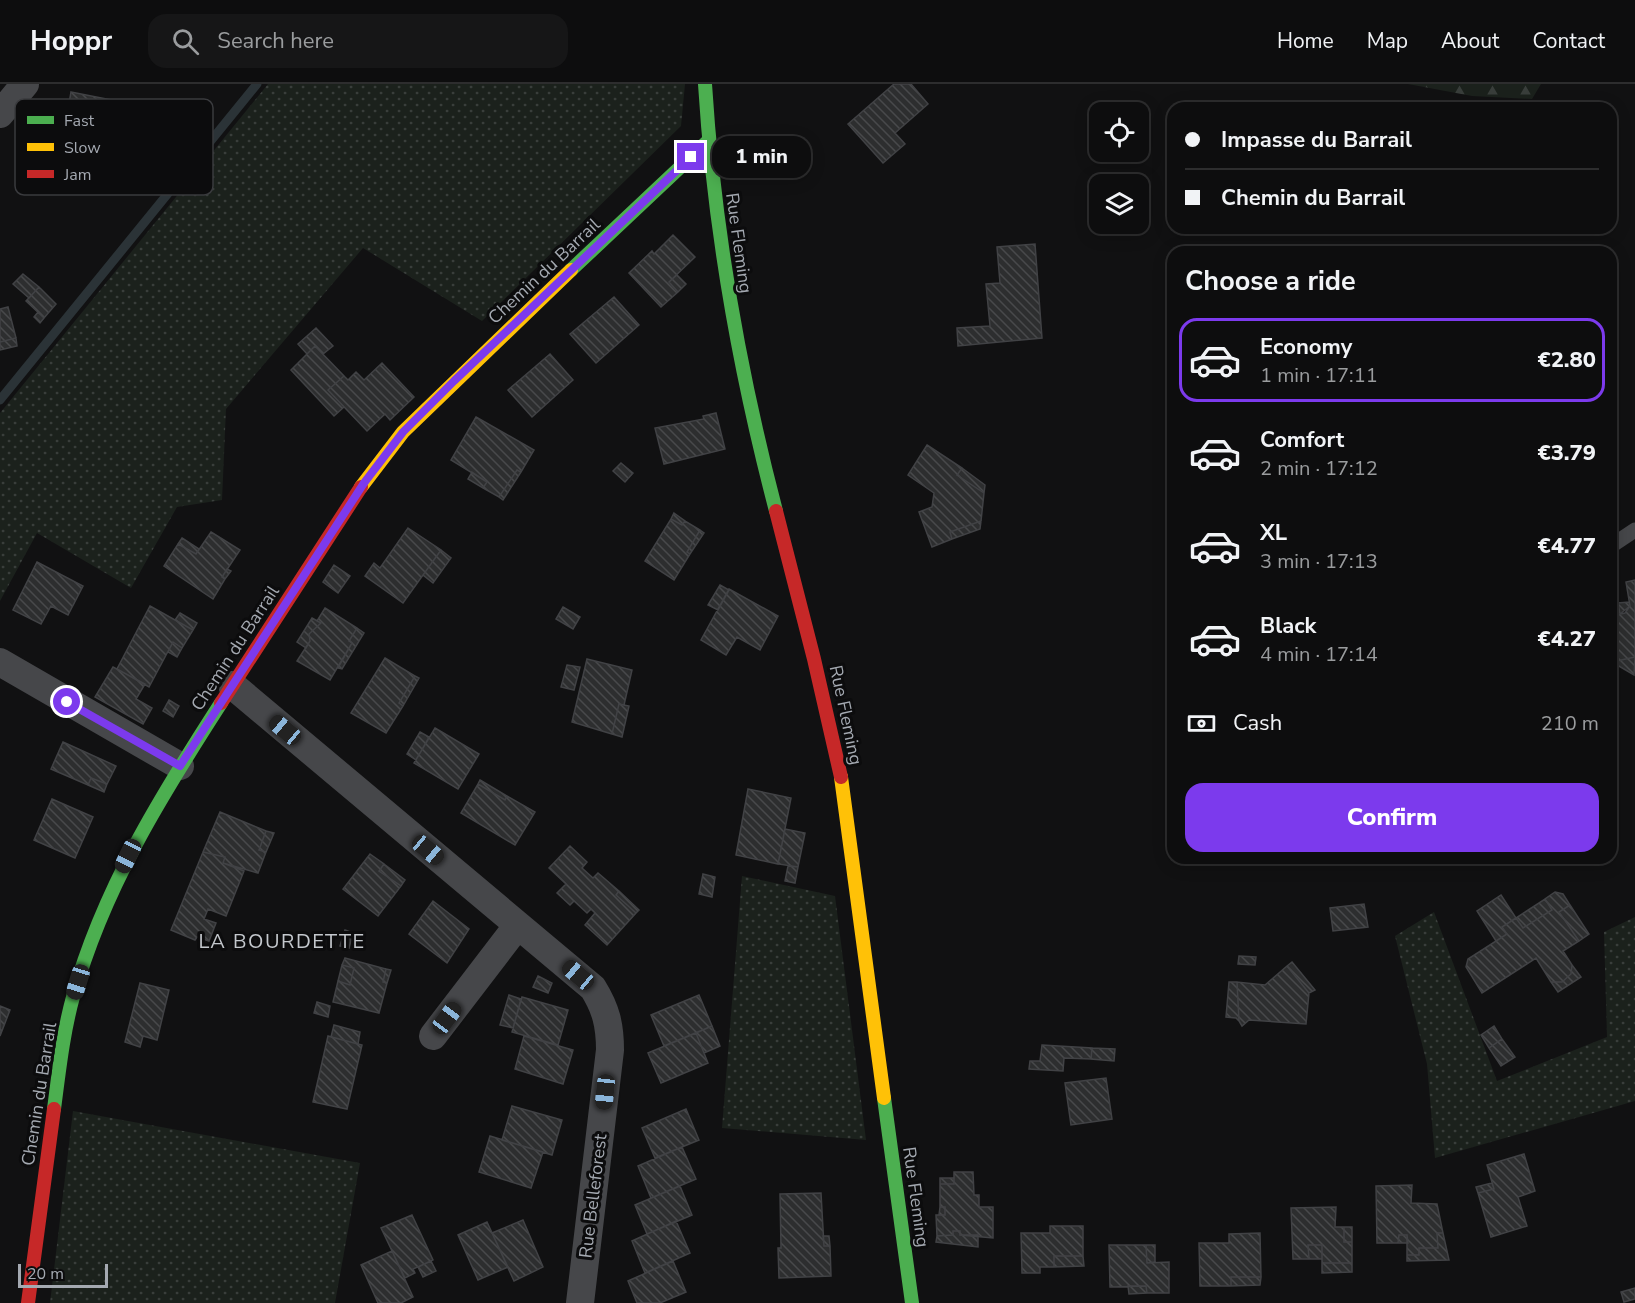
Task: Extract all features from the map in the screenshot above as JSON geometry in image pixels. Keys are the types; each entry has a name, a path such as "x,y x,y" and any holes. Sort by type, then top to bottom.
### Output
{"street":[{"path":"0,114 25,84"},
{"name":"Rue Fleming","path":"705,84 708,141 730,310 765,471 823,688 840,772 912,1303"},
{"name":"Chemin du Barrail","path":"28,1303 61,1053 73,997 91,942 136,839 180,766 364,483 403,432 708,141"},
{"path":"0,662 180,766"},
{"name":"Rue Belleforest","path":"232,685 593,988 608,1016 610,1050 580,1303"},
{"path":"433,1036 518,925"}],"lane":[{"path":"1617,542 1635,530"}],"green space":[{"path":"268,84 685,84 681,126 482,321 363,248 226,409 222,500 177,507 131,588 37,533 0,601 0,413 178,195 213,195 213,152"},
{"path":"1408,84 1541,84 1532,99 1472,96"},
{"path":"742,876 835,896 866,1140 722,1128"},
{"path":"1434,912 1497,1081 1607,1037 1604,932 1635,917 1635,1101 1435,1158 1427,1064 1395,936"},
{"path":"73,1111 360,1163 335,1303 50,1303"}],"building":[{"path":"894,84 911,84 928,104 895,133 905,144 883,163 848,124"},
{"path":"71,92 107,99 70,99"},
{"path":"673,235 695,257 669,282 678,292 661,307 629,273 652,251 654,254"},
{"path":"1035,244 1042,338 958,346 957,328 990,326 986,284 1000,283 997,247"},
{"path":"23,274 39,287 29,298 13,284"},
{"path":"677,275 686,284 678,292 669,282"},
{"path":"39,287 56,304 44,318 26,301"},
{"path":"614,297 639,325 596,363 570,334"},
{"path":"8,307 16,338 0,342 0,309"},
{"path":"38,312 44,318 40,323 34,317"},
{"path":"316,328 333,346 323,354 315,346 307,354 298,344"},
{"path":"16,338 17,346 0,350 0,342"},
{"path":"315,346 344,376 328,390 344,407 334,416 291,370"},
{"path":"550,354 573,380 532,417 508,390"},
{"path":"382,363 414,397 390,420 385,414 367,431 328,390 344,376 348,380 356,372 364,380"},
{"path":"716,413 725,449 664,464 655,428 704,419 703,416"},
{"path":"476,417 534,450 521,472 517,470 499,497 483,488 487,482 451,460"},
{"path":"927,445 962,468 957,475 984,493 981,521 950,532 952,539 932,547 919,512 932,507 934,493 908,475"},
{"path":"621,463 633,473 625,482 613,471"},
{"path":"962,468 985,485 984,493 957,475"},
{"path":"517,470 521,472 503,500 499,497"},
{"path":"472,472 487,482 483,488 468,479"},
{"path":"674,513 685,521 682,525 671,519"},
{"path":"671,519 682,525 685,521 700,530 687,552 690,554 674,580 645,561"},
{"path":"981,521 980,529 952,539 950,532"},
{"path":"408,528 441,550 403,603 365,576 374,563 380,568"},
{"path":"700,530 704,533 690,554 687,552"},
{"path":"211,532 240,550 222,577 225,579 213,599 164,566 178,544 196,554"},
{"path":"182,538 199,549 196,554 178,544"},
{"path":"441,550 451,558 433,583 423,575"},
{"path":"37,562 83,586 68,615 51,606 41,624 13,610"},
{"path":"334,565 350,576 338,593 323,582"},
{"path":"227,569 231,571 225,579 222,577"},
{"path":"1635,580 1635,657 1617,661 1617,615 1625,613 1630,606 1626,582"},
{"path":"720,585 729,590 718,610 708,605"},
{"path":"729,589 778,616 760,650 737,637 726,655 701,640"},
{"path":"1629,602 1630,606 1620,614 1618,603"},
{"path":"150,606 193,630 182,648 173,642 149,687 117,669"},
{"path":"563,607 580,617 573,629 556,619"},
{"path":"325,608 357,628 349,641 352,643 330,680 297,661 310,641 309,634 321,623 317,621"},
{"path":"180,613 197,623 193,630 175,620"},
{"path":"312,618 321,623 309,634 310,641 306,648 297,642"},
{"path":"357,628 364,633 342,669 338,668 352,643 349,641"},
{"path":"173,642 182,648 177,657 168,652"},
{"path":"1635,657 1634,675 1617,665 1617,661"},
{"path":"385,658 415,676 399,703 403,706 386,733 351,713"},
{"path":"587,659 632,670 624,705 619,704 612,734 572,722"},
{"path":"567,665 580,667 574,690 561,687"},
{"path":"113,667 145,684 136,699 152,708 143,724 95,697"},
{"path":"415,676 419,678 403,706 399,703"},
{"path":"169,700 179,706 173,717 163,711"},
{"path":"619,704 629,706 622,737 612,734"},
{"path":"435,728 479,754 458,789 414,763"},
{"path":"420,732 429,737 416,760 407,754"},
{"path":"63,742 116,766 107,784 91,778 88,785 51,769"},
{"path":"91,778 107,784 104,792 88,785"},
{"path":"480,780 507,796 505,800 478,784"},
{"path":"478,784 505,800 507,796 535,812 515,845 461,813"},
{"path":"748,789 791,798 778,864 736,855"},
{"path":"52,799 93,817 75,858 34,840"},
{"path":"220,812 266,831 259,850 266,852 258,873 223,863 225,857 203,852"},
{"path":"785,829 805,833 798,867 778,864"},
{"path":"266,831 274,833 266,852 259,850"},
{"path":"570,846 587,862 582,868 593,878 598,873 619,891 616,895 636,913 607,945 585,925 595,913 591,909 587,913 574,901 570,905 557,893 566,884 549,868"},
{"path":"203,852 225,857 223,863 244,871 226,916 208,909 204,919 216,923 209,941 197,937 195,940 171,930"},
{"path":"370,854 384,864 379,871 401,886 378,916 343,889"},
{"path":"384,864 405,880 401,886 379,871"},
{"path":"788,866 798,867 795,883 785,881"},
{"path":"703,874 715,877 712,897 699,894"},
{"path":"619,891 639,910 636,913 616,895"},
{"path":"1555,892 1563,894 1570,905 1559,912 1579,941 1563,951 1572,965 1571,974 1562,982 1551,982 1536,958 1482,993 1466,967 1468,959 1507,934 1502,927 1516,918 1523,928 1552,910 1545,899"},
{"path":"1501,895 1516,918 1502,927 1507,934 1496,941 1477,911"},
{"path":"1545,899 1552,910 1523,928 1516,918"},
{"path":"433,901 469,929 447,963 409,934"},
{"path":"1364,904 1368,927 1333,931 1330,908"},
{"path":"1570,905 1589,934 1579,941 1559,912"},
{"path":"345,930 353,933 349,948 340,946"},
{"path":"1239,956 1256,957 1255,965 1238,964"},
{"path":"345,958 386,969 383,982 387,983 379,1013 333,1002 338,981 350,985 354,968 342,965"},
{"path":"1292,962 1315,990 1309,993 1287,966"},
{"path":"342,965 354,968 350,985 338,981"},
{"path":"1572,965 1581,977 1558,992 1551,982 1562,982 1571,974"},
{"path":"1287,966 1309,993 1306,1024 1249,1020 1242,1026 1239,1021 1237,982 1265,985"},
{"path":"386,969 391,970 387,983 383,982"},
{"path":"538,976 552,983 548,993 533,987"},
{"path":"1229,982 1237,982 1239,1021 1236,1018 1226,1017"},
{"path":"140,983 169,990 157,1040 143,1036 140,1047 125,1042"},
{"path":"509,995 521,999 513,1028 500,1025"},
{"path":"699,995 712,1026 664,1046 651,1015"},
{"path":"522,997 568,1010 558,1045 512,1032"},
{"path":"317,1002 330,1006 328,1017 314,1013"},
{"path":"0,1006 10,1010 0,1036"},
{"path":"334,1025 360,1032 358,1044 331,1037"},
{"path":"712,1026 720,1046 704,1053 696,1033"},
{"path":"1494,1026 1502,1039 1489,1048 1481,1035"},
{"path":"696,1033 708,1063 661,1083 648,1053"},
{"path":"328,1036 362,1045 347,1109 313,1102"},
{"path":"524,1036 573,1050 563,1084 515,1069"},
{"path":"1502,1039 1515,1057 1501,1066 1489,1048"},
{"path":"1042,1045 1092,1048 1091,1059 1064,1058 1063,1071 1029,1069 1030,1061 1040,1061"},
{"path":"1092,1048 1115,1049 1114,1061 1091,1059"},
{"path":"1106,1078 1112,1119 1071,1125 1065,1083"},
{"path":"512,1106 562,1120 552,1155 502,1140"},
{"path":"686,1109 699,1140 655,1158 642,1128"},
{"path":"490,1136 543,1152 531,1188 479,1172"},
{"path":"682,1147 696,1179 651,1198 638,1166"},
{"path":"1524,1154 1535,1191 1518,1197 1527,1226 1491,1237 1478,1193 1494,1189 1487,1165"},
{"path":"954,1172 973,1172 974,1195 979,1195 979,1207 993,1207 993,1238 960,1235 960,1231 953,1231 953,1235 937,1236 936,1215 945,1215 945,1207 940,1207 940,1184 954,1184"},
{"path":"940,1178 954,1178 954,1184 940,1184"},
{"path":"1492,1183 1494,1189 1478,1193 1476,1187"},
{"path":"1412,1185 1411,1203 1437,1204 1443,1233 1437,1233 1438,1248 1419,1248 1419,1255 1407,1255 1407,1235 1399,1235 1398,1243 1377,1243 1376,1186"},
{"path":"680,1186 692,1215 647,1234 635,1205"},
{"path":"821,1193 824,1246 830,1246 831,1276 779,1278 780,1194"},
{"path":"940,1207 945,1207 945,1215 939,1215"},
{"path":"1336,1207 1335,1227 1344,1227 1344,1242 1352,1242 1352,1263 1322,1263 1322,1245 1308,1245 1309,1259 1293,1259 1291,1208"},
{"path":"412,1215 433,1260 413,1269 415,1273 405,1278 381,1228"},
{"path":"523,1220 543,1267 514,1281 492,1233"},
{"path":"676,1221 690,1253 645,1273 632,1241"},
{"path":"487,1222 508,1267 478,1280 458,1235"},
{"path":"1050,1226 1083,1226 1083,1256 1054,1256 1054,1267 1040,1267 1040,1273 1022,1273 1021,1233 1050,1233"},
{"path":"1344,1227 1352,1227 1352,1242 1344,1242"},
{"path":"953,1231 960,1231 960,1235 978,1235 978,1247 936,1242 937,1236 953,1235"},
{"path":"1260,1233 1261,1277 1231,1277 1231,1286 1200,1286 1199,1243 1229,1243 1229,1234"},
{"path":"1437,1233 1443,1233 1449,1260 1407,1261 1407,1255 1419,1255 1419,1248 1438,1248"},
{"path":"1399,1235 1407,1235 1408,1243 1398,1243"},
{"path":"823,1236 829,1236 830,1246 824,1246"},
{"path":"1109,1245 1146,1245 1147,1263 1169,1262 1169,1293 1147,1293 1146,1286 1110,1287"},
{"path":"1146,1245 1155,1245 1155,1262 1147,1263"},
{"path":"1308,1245 1322,1245 1322,1259 1309,1259"},
{"path":"392,1251 413,1297 401,1303 378,1303 361,1265"},
{"path":"1054,1256 1083,1256 1084,1266 1054,1267"},
{"path":"431,1261 436,1271 423,1277 418,1267"},
{"path":"673,1261 686,1292 660,1303 637,1303 628,1281"},
{"path":"1322,1263 1352,1263 1352,1272 1322,1273"},
{"path":"1231,1277 1261,1277 1260,1285 1231,1286"},
{"path":"1128,1286 1146,1286 1147,1293 1129,1294"},
{"path":"1635,1288 1635,1299 1624,1302 1621,1292"}],"waterway":[{"path":"213,138 257,84"},
{"path":"0,400 167,195"}],"traffic: fast":[{"path":"705,84 715,192 730,299 751,405 776,511"},
{"path":"571,270 708,141"},
{"path":"54,1109 73,997 100,919 117,881 156,808 221,703"},
{"path":"884,1098 912,1303"}],"traffic: slow":[{"path":"361,487 403,432 571,270"},
{"path":"841,777 884,1098"}],"traffic: jam":[{"path":"221,703 361,487"},
{"path":"776,511 841,777"},
{"path":"28,1303 54,1109"}],"district":[{"name":"LA BOURDETTE","path":"282,941"}],"route":[{"path":"67,702 180,766 364,483 403,432 691,157"}]}
